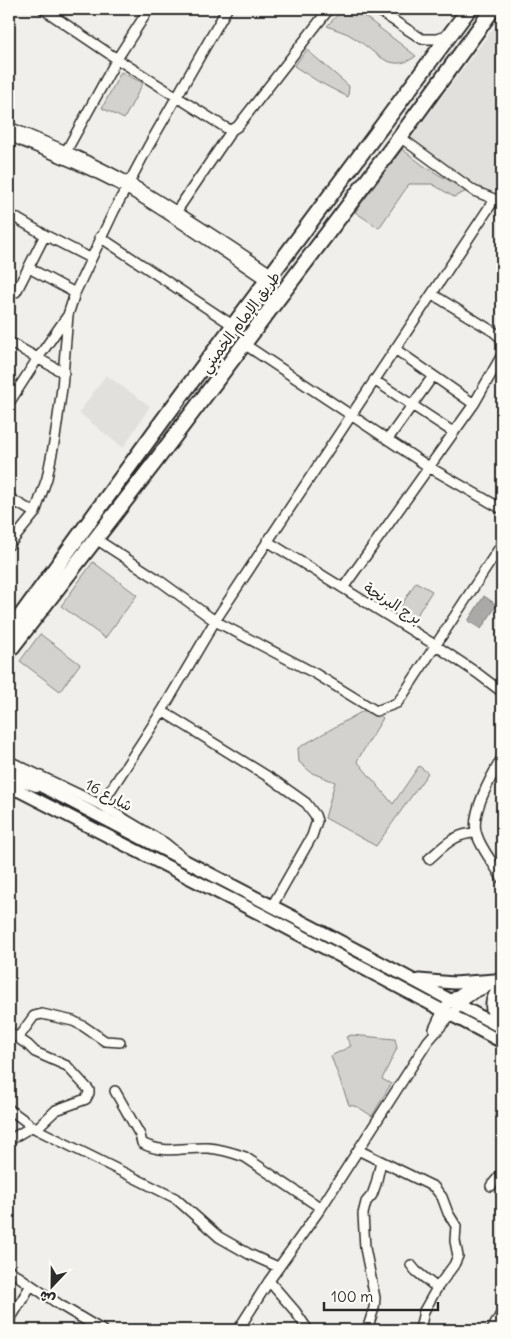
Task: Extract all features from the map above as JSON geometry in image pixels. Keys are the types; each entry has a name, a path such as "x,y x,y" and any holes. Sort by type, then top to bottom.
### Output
{"highway":[{"name":"طريق الإمام الخميني","path":"9,632 166,416 470,9"},
{"name":"طريق الإمام الخميني","path":"9,651 378,167 492,10"},
{"path":"362,154 378,167"},
{"path":"166,416 180,428"},
{"path":"9,664 99,541 108,522"},
{"path":"9,620 51,562 65,547 76,539"},
{"path":"9,774 36,784"}],"main road":[{"path":"9,770 502,1026"},
{"path":"11,787 266,916 502,1042"},
{"path":"404,976 428,982 446,983 500,981 491,1005 495,1017 502,1026"}],"street":[{"path":"43,9 176,97 232,130"},
{"path":"64,154 149,9"},
{"path":"9,403 68,315 100,237 176,97 227,9"},
{"path":"176,212 232,130 238,126 329,9"},
{"path":"376,9 422,39 436,39 449,35"},
{"path":"9,127 176,212 270,278"},
{"path":"9,136 64,154"},
{"path":"101,806 162,712 215,621 267,541 432,294 498,201 474,191 400,137"},
{"path":"127,186 206,239 270,278"},
{"path":"9,214 90,258"},
{"path":"9,288 16,292 45,235"},
{"path":"100,237 234,326"},
{"path":"29,268 76,293"},
{"path":"432,294 494,332 502,339"},
{"path":"9,545 35,513 51,462 64,373 68,315"},
{"path":"9,342 64,373"},
{"path":"244,344 429,467 502,509"},
{"path":"395,349 474,404"},
{"path":"343,588 474,404 502,355"},
{"path":"388,439 433,376"},
{"path":"374,380 453,432"},
{"path":"9,498 35,513"},
{"path":"99,541 156,578 215,621 316,674 376,711 397,703 502,544"},
{"name":"برج البرنجة","path":"267,541 435,645 502,692"},
{"path":"162,712 275,781 306,803 315,815 317,821 312,836 272,906"},
{"path":"502,758 484,792 476,824 476,834 502,879"},
{"name":"شارع 16","path":"9,761 101,806 173,848 185,862"},
{"path":"430,859 453,838 469,833 476,834"},
{"path":"238,1330 278,1267 321,1208 454,1002 500,981"},
{"path":"18,1038 34,1016 42,1014 73,1021 105,1041 120,1042"},
{"path":"9,1032 35,1052 67,1066 89,1090 86,1099 56,1110 34,1128 9,1140"},
{"path":"115,1091 140,1135 142,1143 150,1147 167,1150 209,1148 235,1153 246,1157 321,1208"},
{"path":"9,1109 34,1128 175,1198 219,1237 249,1254 278,1267"},
{"path":"358,1150 434,1187 442,1197 448,1213 456,1226 455,1241 458,1256 424,1311 420,1330"},
{"path":"367,1330 374,1308 374,1298 364,1248 363,1214 366,1202 372,1195 376,1184 381,1162"},
{"path":"491,1186 502,1174"},
{"path":"411,1265 437,1288"},
{"path":"9,1270 60,1305 102,1330"},
{"path":"269,1281 296,1311 308,1330"},
{"path":"9,1321 31,1285"},
{"path":"492,1330 502,1312"}],"shaded area":[{"path":"343,9 355,9 416,56 407,61 390,62 375,54 350,35 327,26"},
{"path":"502,17 502,178 489,196 409,140"},
{"path":"307,50 349,86 348,97 294,66"},
{"path":"121,72 143,83 124,119 102,108"},
{"path":"402,149 424,166 467,191 454,197 432,184 409,184 379,228 355,212"},
{"path":"106,375 150,406 123,448 79,413"},
{"path":"93,562 137,595 105,638 61,606"},
{"path":"416,582 432,591 415,618 399,609"},
{"path":"484,596 497,605 481,629 468,621"},
{"path":"40,634 80,664 60,691 20,661"},
{"path":"370,707 383,718 357,761 393,804 419,766 428,773 376,846 325,818 335,782 312,773 299,762 298,748"},
{"path":"351,1035 395,1039 397,1048 382,1079 391,1084 372,1116 358,1107 349,1105 331,1056 351,1046 346,1037"}]}
